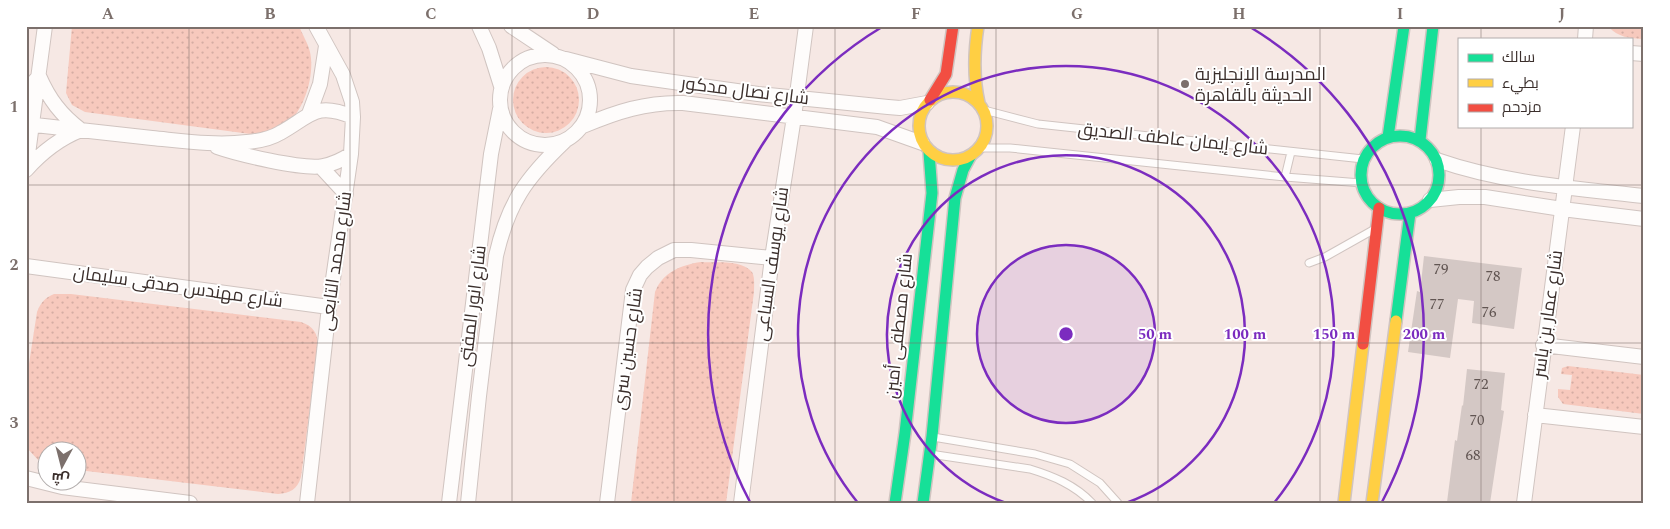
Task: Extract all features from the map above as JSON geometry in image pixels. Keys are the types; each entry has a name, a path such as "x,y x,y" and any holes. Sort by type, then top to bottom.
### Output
{"street":[{"path":"26,170 29,124 39,76 44,26"},
{"name":"شارع محمد التابعى","path":"307,503 329,307 351,154 353,116 352,102 343,75 316,26"},
{"path":"479,26 489,48 501,86"},
{"path":"511,26 577,67 589,89 591,102 583,126 565,141 552,145 538,145 524,141 513,133 505,122 500,109 499,97 501,86 509,71 521,60 537,55 560,57"},
{"name":"شارع يوسف السباعى","path":"741,503 772,258 806,26"},
{"path":"953,26 946,74 921,112 918,122 919,133 926,147 942,159 956,161 970,157 980,148 986,136 988,122 974,85 973,72 978,26"},
{"path":"1388,137 1404,26"},
{"path":"1420,140 1433,26"},
{"path":"309,114 320,84 326,46"},
{"name":"شارع نصال مدكور","path":"560,57 631,76 796,98 888,108 900,108 928,102"},
{"path":"26,91 39,76"},
{"path":"39,76 55,107 81,130"},
{"path":"928,102 942,93 955,92 968,95 981,106"},
{"name":"شارع نصال مدكور","path":"583,126 624,110 644,105 666,102 683,103 877,127 926,147"},
{"name":"شارع انور المفتى","path":"450,496 491,154 500,109"},
{"path":"29,124 207,144 245,143 264,140 279,134 309,114 321,110 330,110 353,116"},
{"name":"شارع عمار بن ياسر","path":"1524,503 1543,345 1573,128"},
{"path":"26,170 50,146 81,130"},
{"path":"1404,135 1420,140 1430,148 1437,160 1440,170 1436,191 1421,208 1410,213 1399,214 1379,208 1365,193 1361,183 1360,171 1369,150 1378,142 1388,137 1404,135"},
{"name":"شارع انور المفتى","path":"470,499 480,387 496,256 501,234 518,194 545,160 565,141"},
{"path":"207,144 244,154 306,166 321,167 333,164 351,154"},
{"name":"شارع مصطفى أمين","path":"923,503 916,452 919,435 932,193 932,180 926,147"},
{"name":"شارع مصطفى أمين","path":"895,503 916,452 955,198 970,157"},
{"path":"1437,160 1486,174 1565,187 1644,196"},
{"path":"321,167 346,194"},
{"path":"1430,200 1459,196 1485,197 1644,219"},
{"path":"1344,503 1379,208"},
{"path":"1372,503 1410,213"},
{"name":"شارع حسين سرى","path":"607,503 634,290 640,275 658,258 674,250 772,258"},
{"name":"شارع مهندس صدقى سليمان","path":"26,266 329,307"},
{"path":"1543,345 1644,357"},
{"path":"1535,416 1644,427"},
{"path":"26,478 62,487 190,503"},
{"path":"439,503 450,496"}],"lane":[{"name":"شارع إيمان عاطف الصديق","path":"981,106 1038,124 1364,159"},
{"name":"شارع إيمان عاطف الصديق","path":"980,148 1010,148 1285,177 1361,183"},
{"path":"1285,177 1291,152"},
{"path":"1309,263 1333,253 1377,227"},
{"path":"919,435 1035,454 1070,464 1100,483 1118,503"},
{"path":"916,452 1030,469 1044,473 1074,488 1092,503"}],"shaded area":[{"path":"72,26 299,26 309,49 311,61 310,80 304,100 293,118 285,126 266,136 85,112 72,105 66,93"},
{"path":"1608,26 1644,26 1644,39 1629,38"},
{"path":"540,67 552,67 564,72 574,82 579,94 577,113 564,128 552,133 540,133 528,128 518,118 513,106 513,94 518,82 528,72"},
{"path":"701,262 735,263 752,272 754,279 754,292 726,503 631,503 655,292 663,279 674,271 686,265"},
{"path":"54,294 71,294 301,322 309,326 316,334 318,346 301,477 295,488 289,492 278,494 88,471 88,442 38,442 38,460 26,447 26,383 37,312 48,297"},
{"path":"1568,366 1644,375 1644,414 1563,404 1558,397 1558,389 1570,390 1572,375 1561,374 1562,368"}],"building":[{"path":"1424,256 1522,268 1514,329 1472,323 1474,301 1458,299 1450,358 1408,352 1417,291 1420,292"},
{"path":"1467,369 1505,373 1501,410 1504,411 1490,503 1447,502 1455,440 1457,441 1463,406"}],"traffic: fast":[{"path":"1388,137 1404,26"},
{"path":"1420,140 1433,26"},
{"path":"1392,136 1408,136 1422,142 1433,153 1439,167 1439,175 1439,183 1433,197 1422,208 1408,214 1392,214 1378,208 1367,197 1361,183 1361,167 1367,153 1378,142 1392,136"},
{"path":"895,503 905,433 932,193 929,152"},
{"path":"923,503 932,436 955,198 963,170 970,157"},
{"path":"1396,321 1410,213"}],"traffic: slow":[{"path":"978,26 975,65 979,103"},
{"path":"946,92 960,92 972,97 982,107 987,119 987,126 987,133 982,145 972,155 960,160 946,160 934,155 924,145 919,133 919,119 924,107 934,97 946,92"},
{"path":"1372,503 1396,321"},
{"path":"1344,503 1363,344"}],"traffic: jam":[{"path":"930,100 946,74 953,26"},
{"path":"1363,344 1379,208"}],"place":[{"name":"المدرسة الإنجليزية الحديثة بالقاهرة","path":"1185,84"}]}
